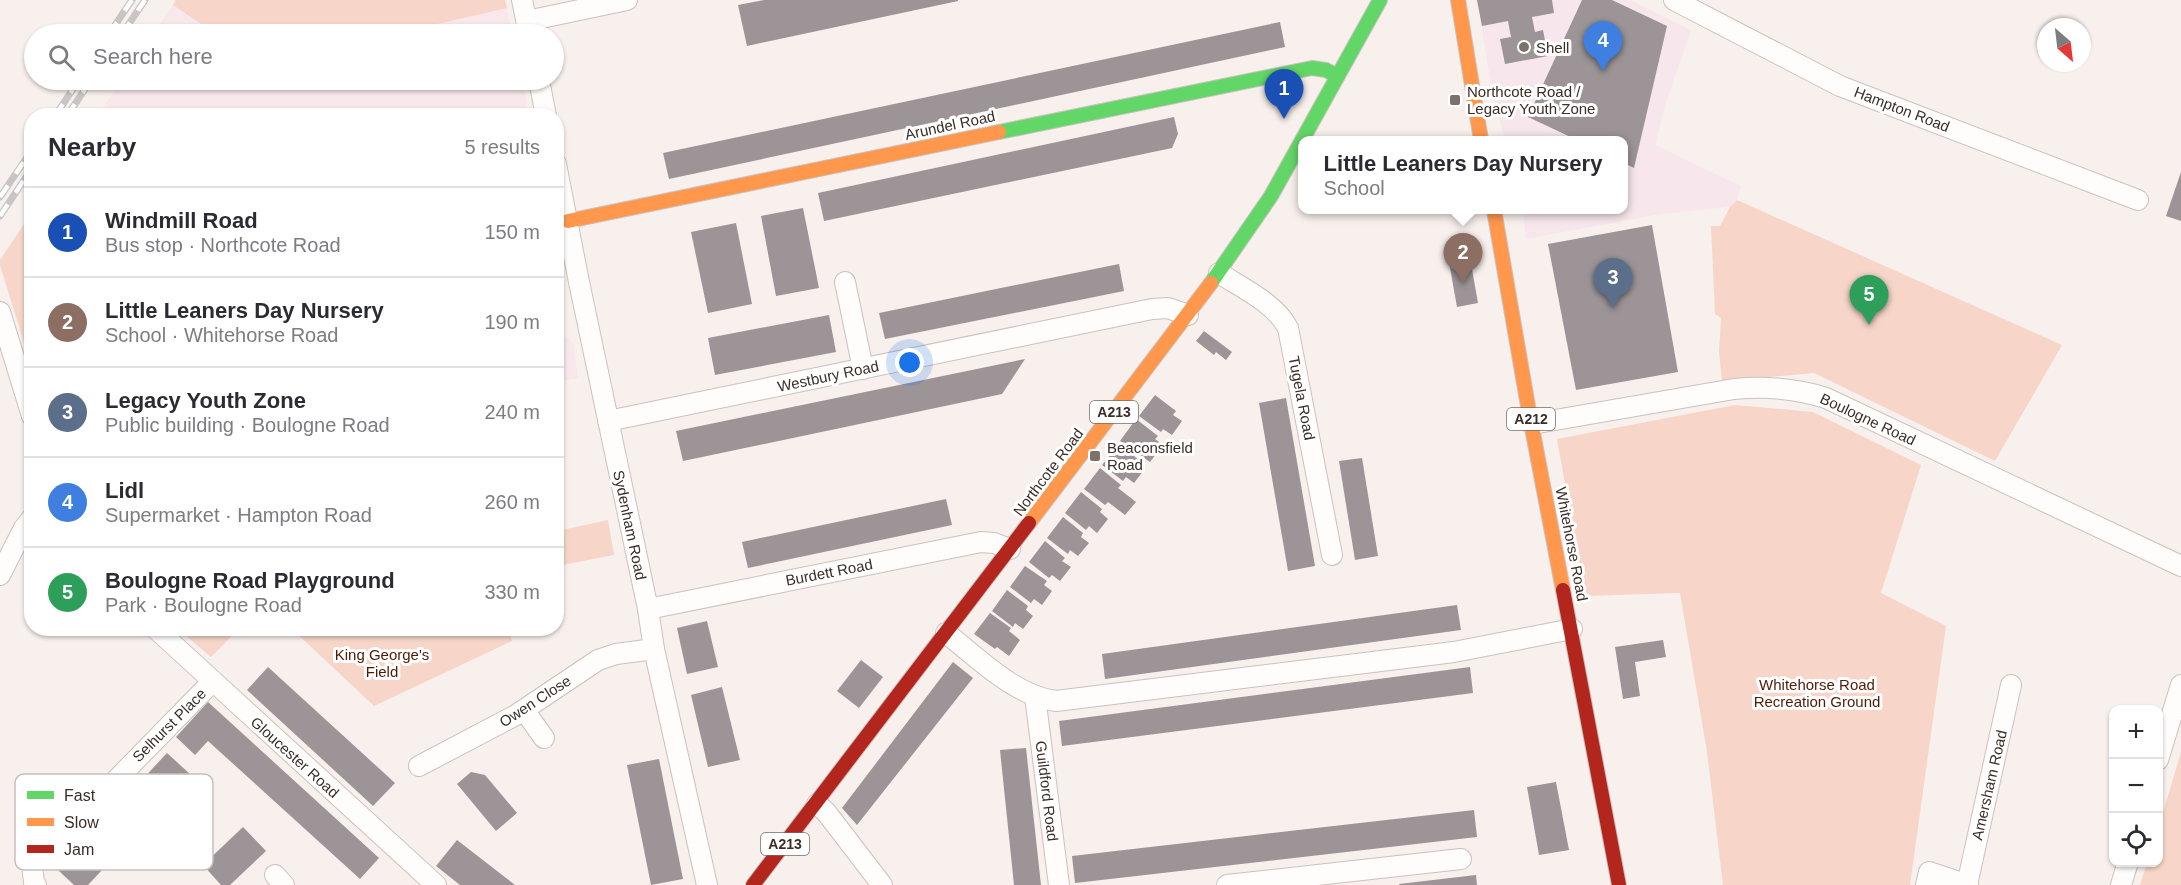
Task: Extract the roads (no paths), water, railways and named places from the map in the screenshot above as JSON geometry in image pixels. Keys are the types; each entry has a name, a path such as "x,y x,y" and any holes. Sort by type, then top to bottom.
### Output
{"main road":[{"name":"Northcote Road","path":"1304,136 1380,0"},
{"path":"1458,0 1480,136"},
{"name":"Arundel Road","path":"568,221 1312,68 1326,70 1337,76"},
{"name":"Northcote Road","path":"753,885 817,804 1219,273 1270,196 1298,146"},
{"name":"Whitehorse Road","path":"1495,214 1619,885"}],"street":[{"path":"522,0 527,24"},
{"path":"542,24 627,0"},
{"name":"Hampton Road","path":"1674,0 1840,86 2138,200"},
{"path":"541,90 544,108"},
{"name":"Sydenham Road","path":"564,202 648,609 654,649 707,885"},
{"name":"Tugela Road","path":"1219,273 1280,315 1288,328 1332,555"},
{"path":"845,282 863,369"},
{"name":"Westbury Road","path":"608,421 1152,309 1168,308 1180,310 1188,315"},
{"path":"0,312 24,390"},
{"name":"Boulogne Road","path":"1532,424 1734,389 1762,387 1803,391 1826,398 2181,566"},
{"path":"0,575 24,528"},
{"name":"Burdett Road","path":"648,609 981,542 994,543 1010,549"},
{"path":"946,633 1013,684 1035,696 1056,701 1454,652 1572,629"},
{"name":"Gloucester Road","path":"163,636 436,885"},
{"name":"Owen Close","path":"418,766 470,741 524,710 598,660 616,654 654,649"},
{"name":"Selhurst Place","path":"122,774 212,682"},
{"name":"Amersham Road","path":"1967,885 2011,685"},
{"path":"2158,759 2181,685"},
{"name":"Guildford Road","path":"1035,696 1059,885"},
{"path":"524,710 544,738"},
{"path":"817,804 826,812 882,885"},
{"path":"1227,885 1461,859"},
{"path":"2121,885 2126,867"},
{"path":"1926,885 1929,872 1967,885"}],"railway":[{"path":"116,24 132,0"},
{"path":"129,24 145,0"},
{"path":"60,108 72,90"},
{"path":"72,108 84,90"},
{"path":"0,197 24,162"},
{"path":"0,216 24,180"}],"place":[{"name":"Shell","path":"1524,47"},
{"name":"Lidl","path":"1603,71"},
{"name":"Northcote Road / Legacy Youth Zone","path":"1455,100"},
{"name":"Windmill Road","path":"1284,119"},
{"name":"Little Leaners Day Nursery","path":"1463,283"},
{"name":"Legacy Youth Zone","path":"1613,308"},
{"name":"Boulogne Road Playground","path":"1869,325"},
{"name":"Beaconsfield Road","path":"1095,456"}],"park label":[{"name":"King George's Field","path":"382,662"},
{"name":"Whitehorse Road Recreation Ground","path":"1817,692"}]}
